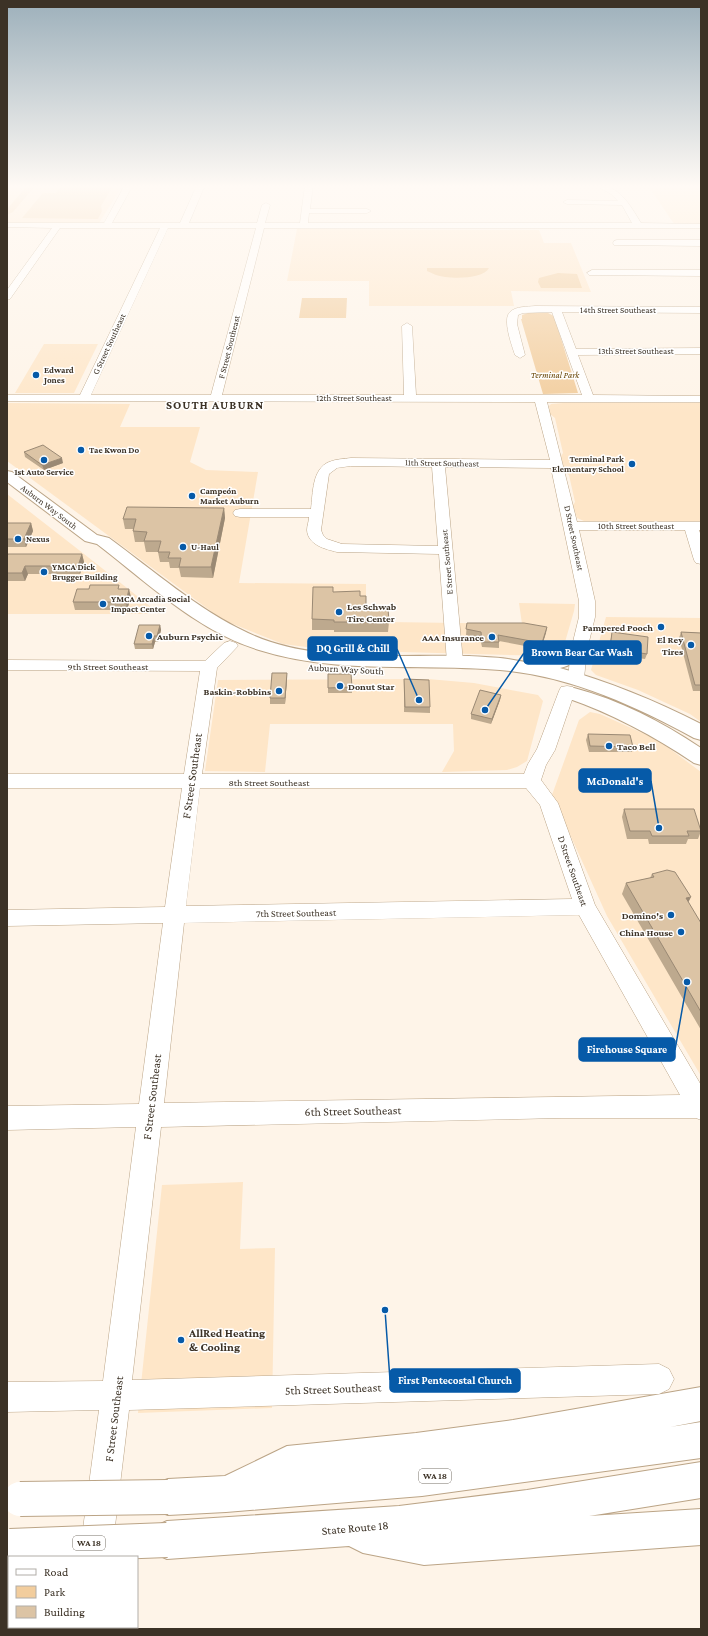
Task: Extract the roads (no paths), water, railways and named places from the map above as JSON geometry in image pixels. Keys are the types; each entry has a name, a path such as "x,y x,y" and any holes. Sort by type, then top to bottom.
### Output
{"main road":[{"name":"Auburn Way South","path":"7,475 91,538 89,547 96,553 199,631 235,642 337,660 482,663 525,667 571,685 621,710 662,732 701,758"},
{"name":"Auburn Way South","path":"235,642 276,661 339,671 452,672 540,684 571,685"},
{"path":"525,667 562,662 579,650"},
{"path":"482,663 495,669 548,679 601,693 664,720 680,722 701,733"},
{"path":"226,1494 287,1464 400,1452 505,1438 701,1404"},
{"name":"WA 18","path":"13,1499 168,1497 226,1494 422,1478 701,1440"},
{"name":"State Route 18","path":"9,1546 167,1540 399,1524 527,1508 701,1480"},
{"path":"340,1529 424,1546 701,1527"}],"street":[{"path":"7,297 32,261"},
{"name":"G Street Southeast","path":"84,398 148,261"},
{"name":"F Street Southeast","path":"216,398 251,261"},
{"path":"592,273 701,273"},
{"path":"556,309 589,399"},
{"name":"14th Street Southeast","path":"520,355 512,324 512,314 518,310 701,310"},
{"path":"407,326 410,399"},
{"name":"13th Street Southeast","path":"572,352 701,351"},
{"name":"12th Street Southeast","path":"7,398 701,399"},
{"name":"D Street Southeast","path":"540,399 571,526 588,609 571,685 546,750 537,764 531,781 549,803 585,907 700,1107"},
{"name":"11th Street Southeast","path":"316,513 322,475 329,467 338,464 353,462 556,464"},
{"name":"E Street Southeast","path":"438,463 455,662"},
{"path":"240,513 316,513 315,533 318,538 325,544 347,549 446,550"},
{"name":"10th Street Southeast","path":"571,526 696,526"},
{"path":"696,526 701,560"},
{"path":"209,666 235,642"},
{"name":"9th Street Southeast","path":"7,665 209,666"},
{"name":"F Street Southeast","path":"96,1556 117,1396 174,915 209,666"},
{"name":"8th Street Southeast","path":"7,781 531,781"},
{"name":"7th Street Southeast","path":"7,918 585,907"},
{"name":"6th Street Southeast","path":"7,1118 561,1106 700,1107"},
{"name":"5th Street Southeast","path":"7,1397 117,1396 659,1379"}],"place":[{"name":"Edward Jones","path":"36,375"},
{"name":"Tae Kwon Do","path":"81,450"},
{"name":"1st Auto Service","path":"44,460"},
{"name":"Terminal Park Elementary School","path":"632,464"},
{"name":"Campeón Market Auburn","path":"192,496"},
{"name":"Nexus","path":"18,539"},
{"name":"U-Haul","path":"183,547"},
{"name":"YMCA Dick Brugger Building","path":"44,572"},
{"name":"YMCA Arcadia Social Impact Center","path":"103,604"},
{"name":"Les Schwab Tire Center","path":"339,612"},
{"name":"Pampered Pooch","path":"661,627"},
{"name":"Auburn Psychic","path":"149,636"},
{"name":"AAA Insurance","path":"492,637"},
{"name":"El Rey Tires","path":"691,645"},
{"name":"Donut Star","path":"340,686"},
{"name":"Baskin-Robbins","path":"279,691"},
{"name":"DQ Grill & Chill","path":"419,700"},
{"name":"Brown Bear Car Wash","path":"485,710"},
{"name":"Taco Bell","path":"609,746"},
{"name":"McDonald's","path":"659,828"},
{"name":"Domino's","path":"671,915"},
{"name":"China House","path":"681,932"},
{"name":"Firehouse Square","path":"687,982"},
{"name":"First Pentecostal Church","path":"385,1310"},
{"name":"AllRed Heating & Cooling","path":"181,1340"}],"district":[{"name":"SOUTH AUBURN","path":"215,405"}],"park label":[{"name":"Terminal Park","path":"555,375"}]}
